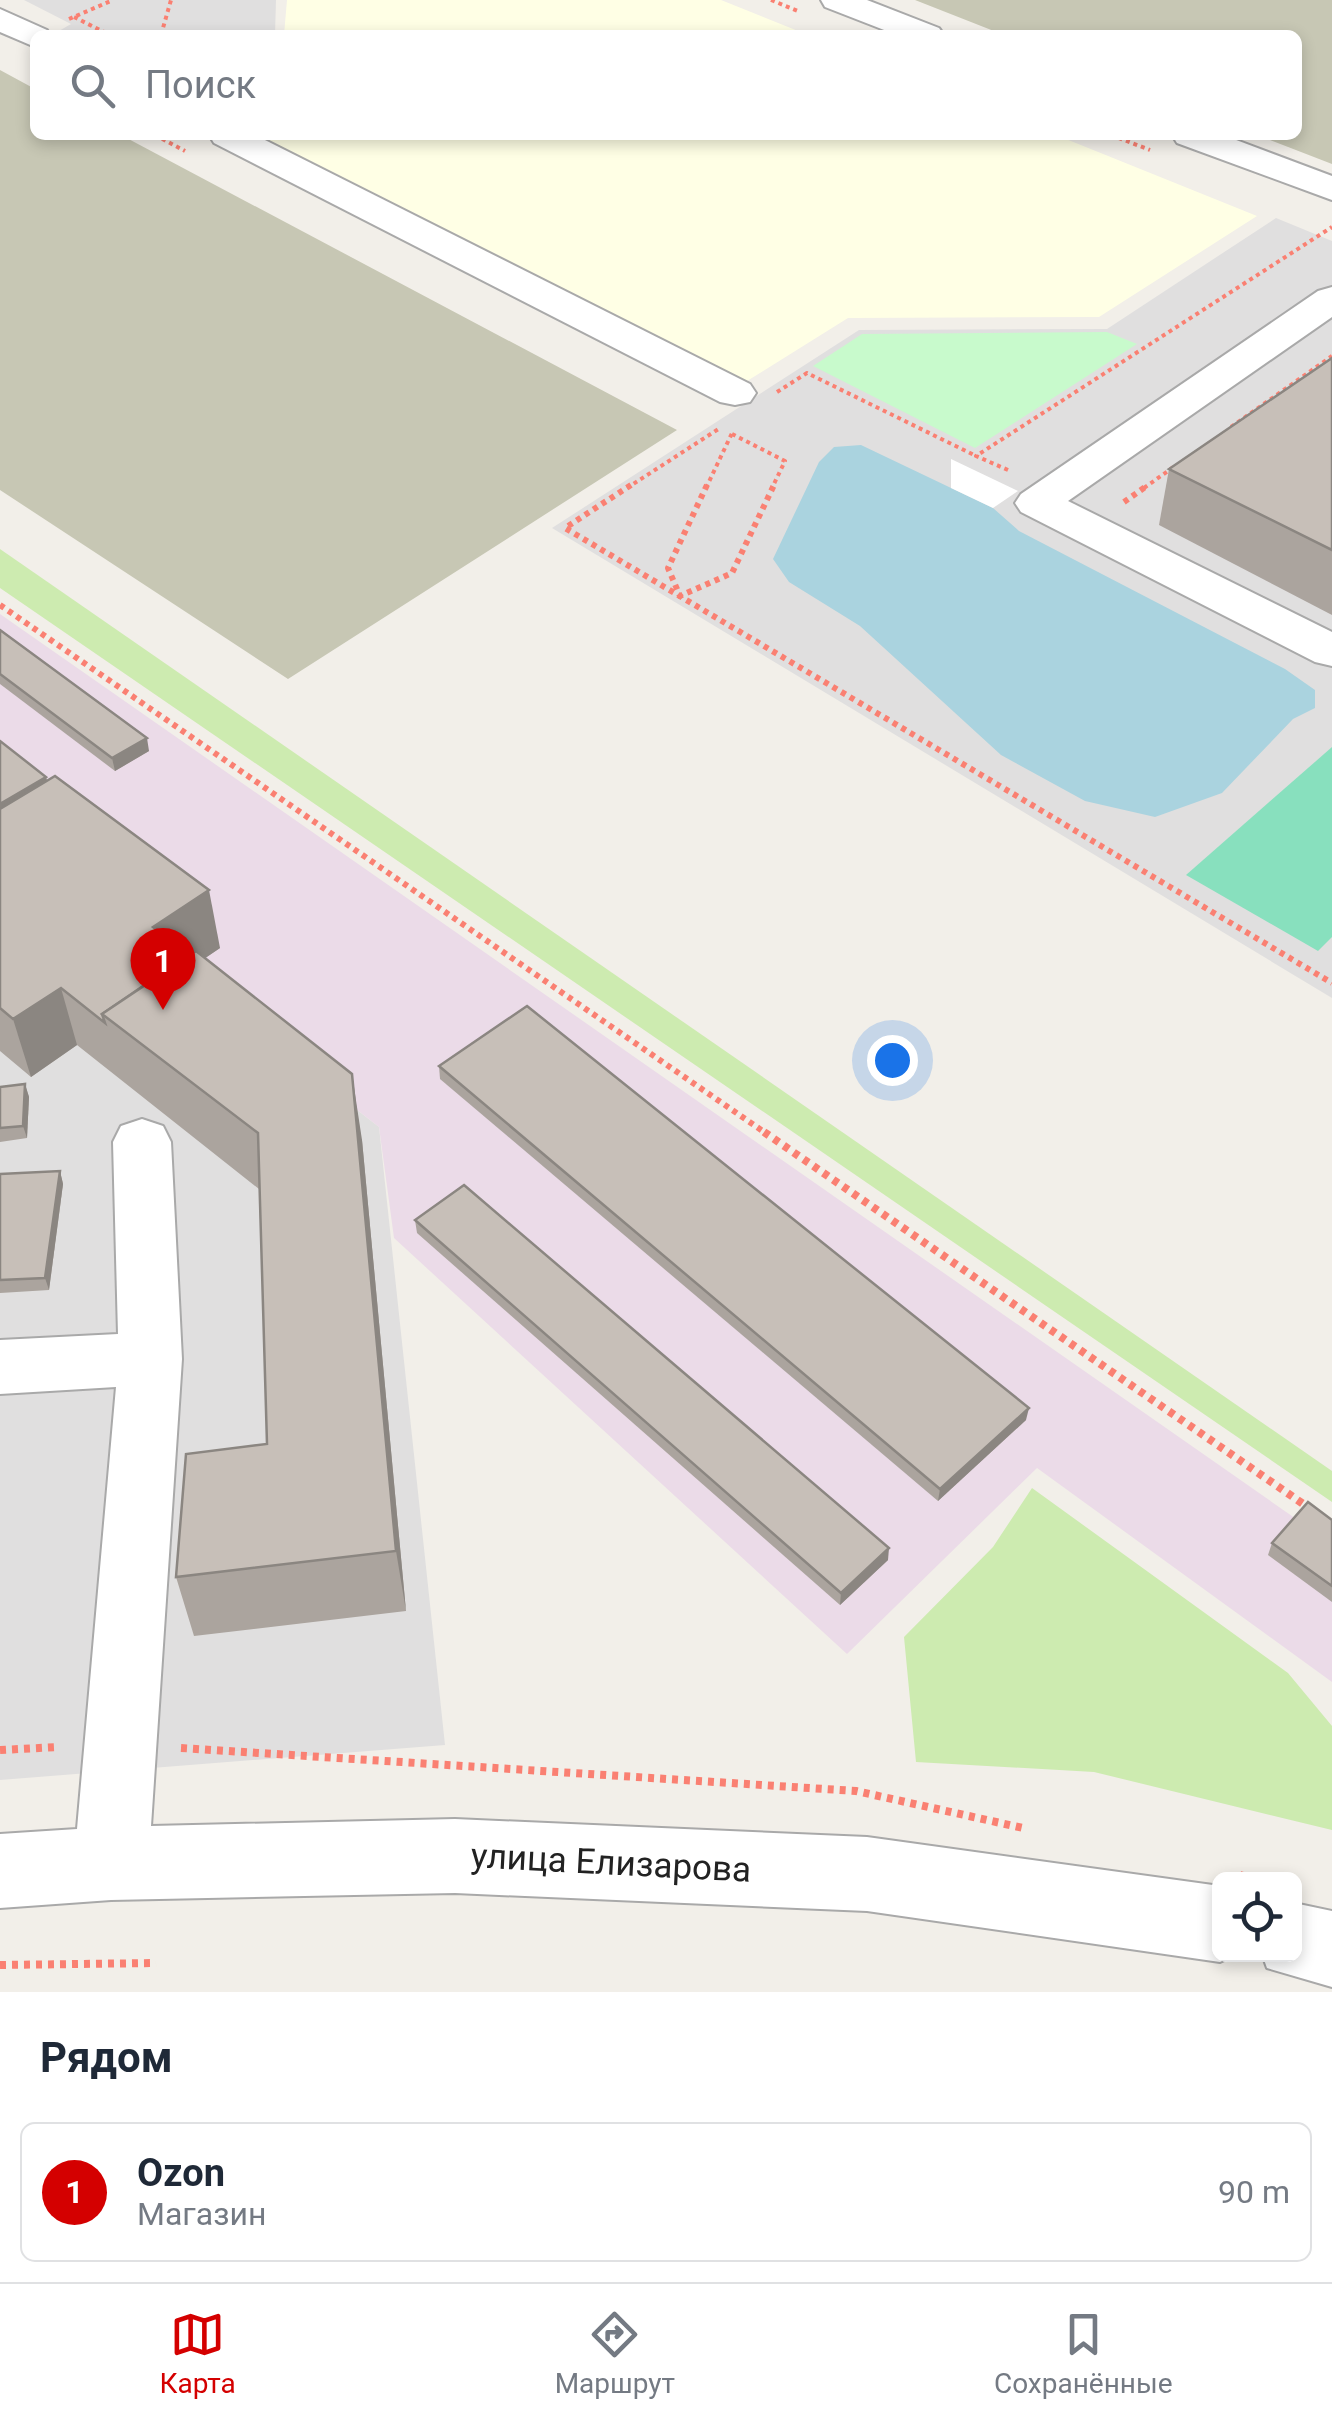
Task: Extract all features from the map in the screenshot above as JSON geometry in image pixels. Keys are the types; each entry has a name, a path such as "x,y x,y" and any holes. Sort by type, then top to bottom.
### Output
{"street":[{"path":"838,0 914,30"},
{"path":"856,30 880,17"},
{"path":"0,19 30,34"},
{"path":"237,140 751,396"},
{"path":"1203,140 1332,189"},
{"path":"1332,299 1046,497 1332,651"},
{"path":"111,1863 150,1359 142,1142"},
{"path":"0,1368 150,1359"},
{"name":"улица Елизарова","path":"0,1871 111,1863 455,1856 867,1874 1212,1896"},
{"path":"1302,1943 1332,1949"}],"path":[{"path":"162,30 171,0"},
{"path":"976,456 1332,227"},
{"path":"1219,436 1332,356"},
{"path":"751,396 807,373 976,456 1046,497 1105,515 1186,458"},
{"path":"680,596 668,568 740,416 565,528 1332,982"},
{"path":"680,596 732,573 786,461 732,434"},
{"path":"0,605 1316,1512"},
{"path":"0,1750 119,1744 856,1791 1028,1829"},
{"path":"0,1965 156,1963"}],"shaded area":[{"path":"24,0 276,0 275,30 61,30 71,24"},
{"path":"287,0 721,0 796,30 284,30"},
{"path":"915,0 1332,0 1332,164 1270,140 1302,140 1302,30 991,30"},
{"path":"0,70 30,86 30,140 130,140 677,430 288,679 0,490"},
{"path":"268,140 1068,140 1257,216 1099,317 848,318 747,381"},
{"path":"1276,218 1332,241 1332,998 552,528 859,330 1107,329"},
{"path":"0,614 1332,1544 1332,1682 1037,1468 847,1654 394,1238 379,1127 0,829"},
{"path":"0,831 379,1127 445,1745 0,1780"}],"green space":[{"path":"1107,332 1137,344 975,448 813,366 862,334"},
{"path":"0,549 1332,1471 1332,1502 0,588"},
{"path":"1332,747 1332,937 1318,951 1186,875"},
{"path":"1032,1488 1288,1673 1332,1726 1332,1830 1094,1772 916,1762 904,1637 993,1547"}],"water":[{"path":"861,445 993,508 1019,531 1285,669 1315,690 1315,708 1293,719 1222,793 1155,817 1085,801 1001,755 860,626 789,582 773,559 819,462 834,447"}],"pier":[{"path":"951,459 1018,491 993,508 951,488"}],"building":[{"path":"1332,358 1332,550 1169,469"},
{"path":"0,630 147,738 112,758 0,674"},
{"path":"0,741 46,777 0,804"},
{"path":"55,776 209,890 153,927 190,954 102,1014 105,1023 61,988 13,1019 0,1008 0,809"},
{"path":"196,951 352,1074 396,1551 176,1577 186,1454 267,1444 258,1133 102,1014"},
{"path":"527,1006 1029,1408 940,1489 439,1066"},
{"path":"25,1084 23,1126 0,1128 0,1087"},
{"path":"60,1171 45,1278 0,1280 0,1174"},
{"path":"464,1185 889,1548 841,1593 415,1220"},
{"path":"1308,1502 1332,1520 1332,1586 1272,1543"}],"place":[{"name":"Ozon","path":"163,1010"}]}
